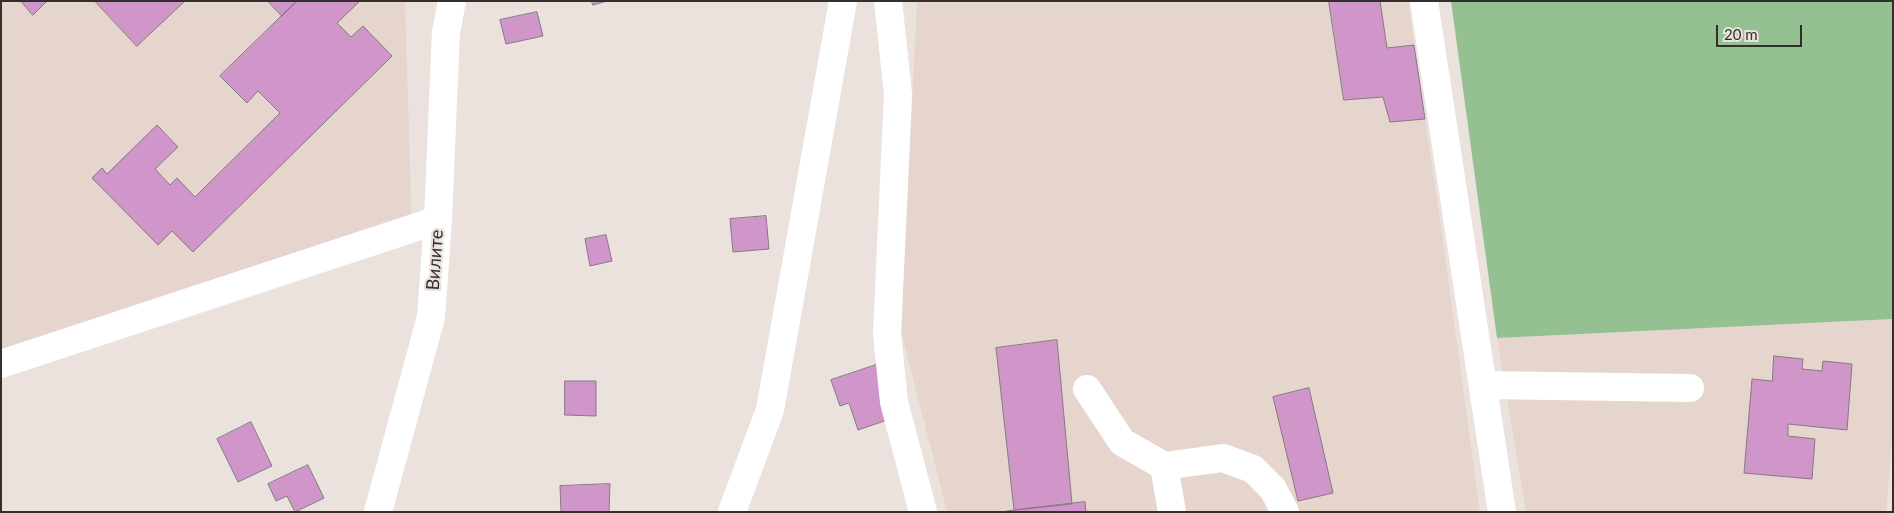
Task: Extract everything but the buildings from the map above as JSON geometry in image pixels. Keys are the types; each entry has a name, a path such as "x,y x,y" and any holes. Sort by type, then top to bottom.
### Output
{"street":[{"name":"Вилите","path":"378,512 431,317 438,220 446,32 452,1"},
{"path":"732,512 770,410 843,1"},
{"path":"888,1 898,94 887,334 894,402 923,512"},
{"path":"1424,1 1502,512"},
{"path":"1,364 438,220"},
{"path":"1483,385 1690,388"},
{"path":"1087,390 1122,442 1164,466 1223,458 1253,469 1273,489 1285,512"},
{"path":"1164,466 1172,512"}],"shaded area":[{"path":"1,1 405,1 412,234 1,375"},
{"path":"917,1 1408,1 1480,512 947,512 901,331"},
{"path":"1893,319 1893,429 1886,512 1526,512 1497,338"}],"green space":[{"path":"1451,1 1893,1 1893,319 1497,338"}]}
